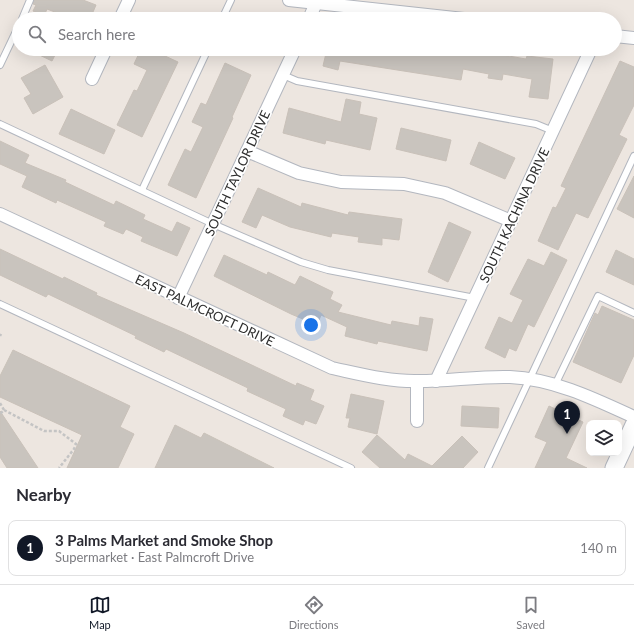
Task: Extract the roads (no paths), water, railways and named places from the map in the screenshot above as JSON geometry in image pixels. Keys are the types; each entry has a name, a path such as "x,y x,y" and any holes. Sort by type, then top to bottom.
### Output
{"main road":[{"path":"614,468 634,425"}],"street":[{"path":"123,12 129,0"},
{"path":"289,0 399,12"},
{"path":"312,12 316,3"},
{"path":"622,37 634,38"},
{"path":"92,79 103,56"},
{"name":"SOUTH TAYLOR DRIVE","path":"178,298 292,56"},
{"name":"SOUTH KACHINA DRIVE","path":"436,380 588,56"},
{"path":"247,151 299,173 341,182 404,184 445,193 511,221"},
{"name":"EAST PALMCROFT DRIVE","path":"0,214 178,298 332,368 377,377 417,381 511,377 530,380 555,385 598,400 634,417"},
{"path":"417,381 417,421"}],"lane":[{"path":"25,12 30,0"},
{"path":"225,12 231,0"},
{"path":"0,65 12,40"},
{"path":"142,190 205,56"},
{"path":"282,76 536,124 553,131"},
{"path":"0,124 213,224 301,262 328,270 475,298"},
{"path":"488,468 634,156"},
{"path":"555,385 598,296 634,313"},
{"path":"0,304 351,468"}],"place":[{"name":"3 Palms Market and Smoke Shop","path":"567,434"}]}
